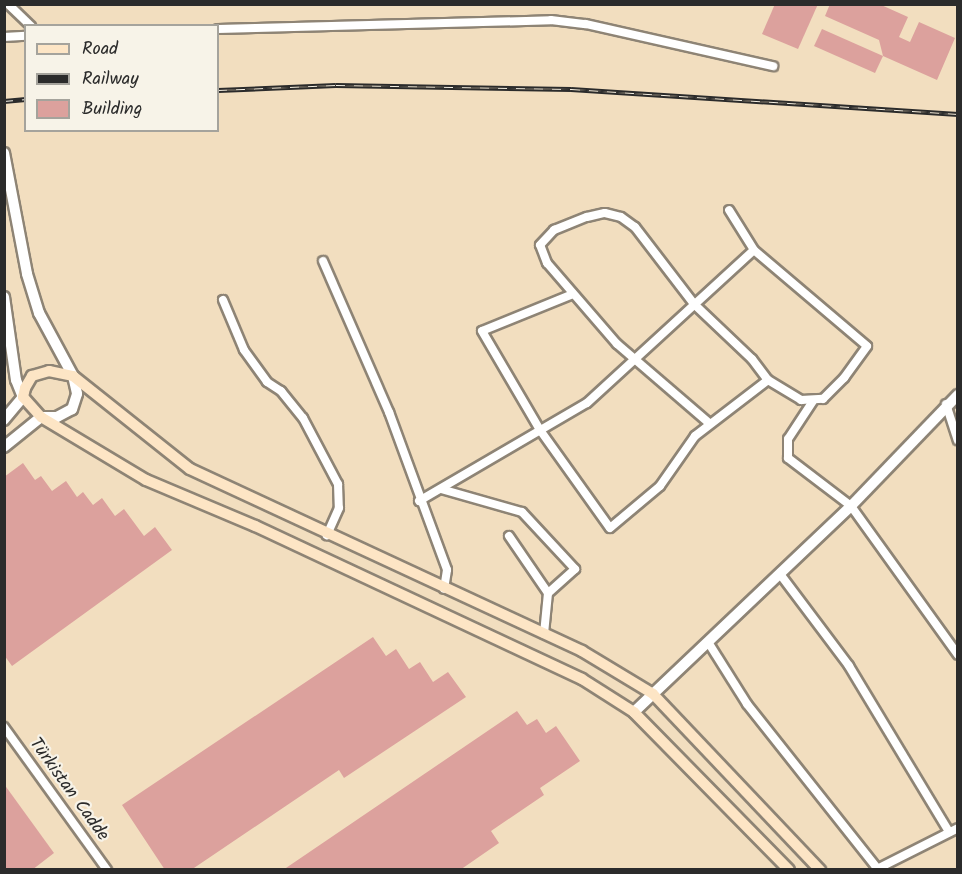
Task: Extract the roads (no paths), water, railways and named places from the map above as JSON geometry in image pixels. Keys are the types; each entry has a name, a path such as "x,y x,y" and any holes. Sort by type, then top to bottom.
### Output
{"main road":[{"path":"789,870 634,712 582,679 255,526 146,480 41,417 22,397 32,376 49,371 73,376 190,469 327,535 582,651 653,694 820,870"}],"street":[{"path":"8,4 29,24"},
{"path":"219,29 551,20 586,24 773,66"},
{"path":"4,37 24,36"},
{"path":"4,153 27,274 39,313 73,376 77,394 72,409 57,417 41,417 4,447"},
{"path":"729,210 754,250 867,346 833,392 813,401 786,443 788,458 851,506 957,655"},
{"path":"709,423 638,359 617,344 547,263 541,242 554,230 605,213 621,217 636,227 694,304 752,359 768,380 789,395 813,401"},
{"path":"419,501 587,403 638,359 754,250"},
{"path":"323,261 389,412 419,501 447,570 444,589"},
{"path":"573,294 482,331 540,430 610,528 660,486 695,436 768,380"},
{"path":"4,297 16,380 22,397 4,420"},
{"path":"223,300 244,350 267,382 281,391 303,418 338,484 339,508 327,535"},
{"path":"634,712 851,506 957,395"},
{"path":"946,404 957,440"},
{"path":"441,489 522,512 537,524 575,569 548,593"},
{"path":"509,537 548,593 544,634"},
{"path":"780,574 849,666 949,832"},
{"path":"708,642 747,704 876,869 957,828"},
{"name":"Türkistan Cadde","path":"4,727 105,869"}],"railway":[{"path":"219,90 336,85 571,89 958,114"},
{"path":"4,101 24,99"}]}
